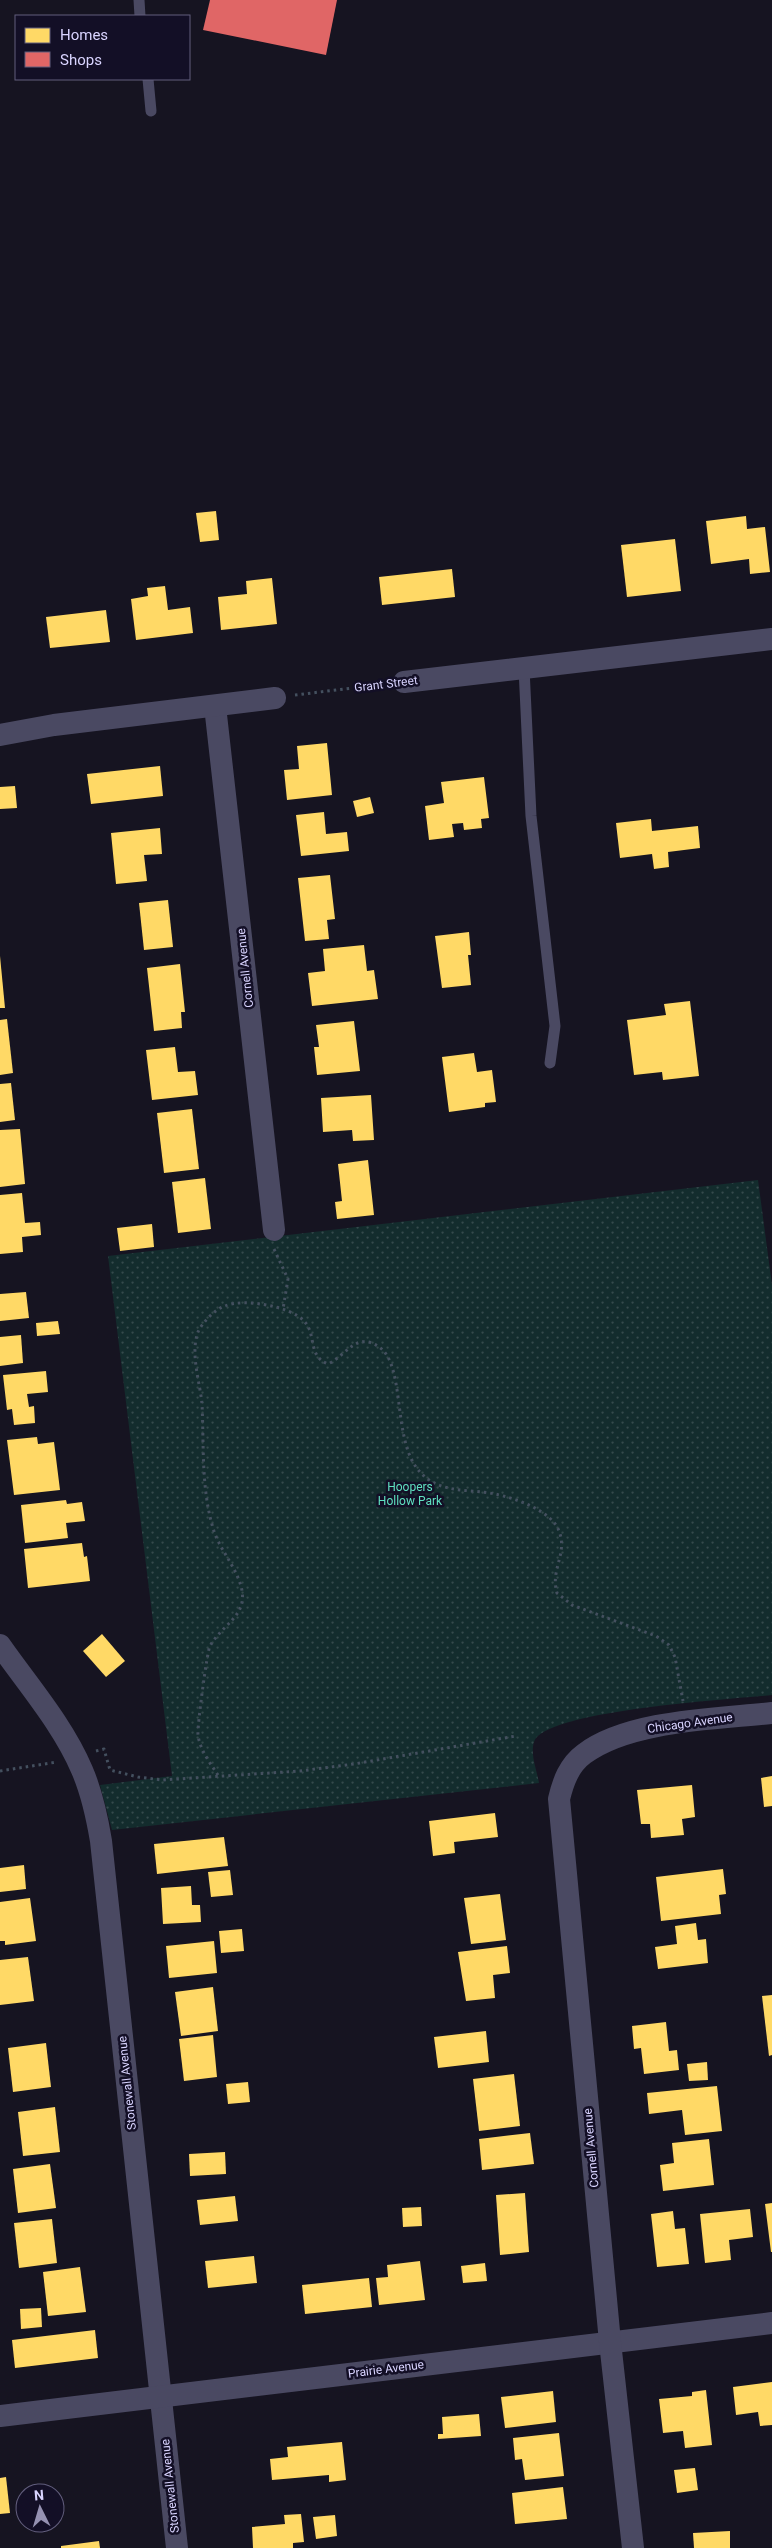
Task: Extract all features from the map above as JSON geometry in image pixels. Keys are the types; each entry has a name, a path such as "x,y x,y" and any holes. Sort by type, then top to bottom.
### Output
{"street":[{"name":"Grant Street","path":"404,682 772,639"},
{"path":"0,735 54,725 275,698"},
{"name":"Cornell Avenue","path":"215,706 274,1230"},
{"name":"Stonewall Avenue","path":"0,1645 61,1733 82,1769 94,1804 101,1841 176,2548"},
{"name":"Chicago Avenue","path":"583,1754 619,1736 646,1728 772,1713"},
{"name":"Cornell Avenue","path":"583,1754 563,1782 559,1800 560,1819 610,2342 633,2548"},
{"name":"Prairie Avenue","path":"0,2416 772,2323"}],"lane":[{"path":"139,0 140,15"},
{"path":"148,80 152,111"},
{"path":"524,668 531,816 555,1026 550,1063"}],"path":[{"name":"Grant Street","path":"275,698 404,682"},
{"path":"274,1230 274,1250 288,1279 283,1309"},
{"path":"218,1775 205,1755 198,1734 204,1687 205,1658 210,1646 235,1617 244,1599 239,1578 217,1541 208,1506 196,1343 198,1332 204,1324 224,1306 251,1303 283,1309 303,1320 310,1330 316,1356 321,1362 328,1364 336,1360 352,1344 360,1340 380,1347 390,1357 394,1367 398,1416 408,1454 427,1479 450,1490 497,1494 551,1517 558,1528 562,1541 562,1551 554,1574 557,1593 572,1605 656,1636 669,1645 675,1657 679,1675 685,1722"},
{"path":"0,1770 38,1766 104,1749 110,1770 138,1777 162,1780 218,1775 246,1775 354,1764 516,1736"}],"green space":[{"name":"Hoopers Hollow Park","path":"758,1180 772,1285 772,1695 684,1703 604,1714 570,1722 546,1731 534,1742 533,1747 533,1757 539,1783 112,1830 100,1785 172,1776 108,1256"}],"building: Homes":[{"path":"216,511 219,540 200,542 196,513"},
{"path":"746,516 747,529 765,527 770,572 750,574 749,559 711,564 706,521"},
{"path":"675,539 681,591 627,597 621,545"},
{"path":"452,569 455,597 382,605 379,577"},
{"path":"272,578 277,624 221,630 218,597 247,594 246,581"},
{"path":"165,586 168,610 190,607 193,633 136,640 131,599 148,596 147,588"},
{"path":"106,610 110,642 50,648 46,617"},
{"path":"327,743 332,795 287,800 284,770 299,769 297,746"},
{"path":"160,766 163,796 91,804 87,774"},
{"path":"484,777 489,818 481,819 482,828 464,830 463,823 452,824 454,837 429,840 425,806 444,803 441,782"},
{"path":"15,786 17,808 0,809 0,787"},
{"path":"370,797 374,813 357,817 353,801"},
{"path":"324,812 326,834 347,832 349,851 301,856 296,815"},
{"path":"651,819 652,831 698,826 700,848 668,852 669,867 654,869 652,854 620,858 616,823"},
{"path":"160,828 162,854 144,855 147,881 116,884 111,833"},
{"path":"330,875 335,919 327,920 329,939 305,941 298,878"},
{"path":"168,900 173,947 144,950 139,903"},
{"path":"469,932 471,955 468,955 471,985 442,988 435,936"},
{"path":"364,945 367,971 374,970 378,999 312,1006 308,973 325,971 323,949"},
{"path":"0,956 5,1008 0,1008"},
{"path":"180,964 185,1012 181,1012 182,1028 154,1031 147,968"},
{"path":"690,1001 699,1076 663,1080 662,1072 634,1075 627,1020 666,1015 664,1004"},
{"path":"7,1019 13,1073 0,1075 0,1020"},
{"path":"354,1021 360,1071 317,1075 314,1047 319,1047 316,1025"},
{"path":"175,1047 178,1072 195,1071 198,1095 152,1100 146,1050"},
{"path":"474,1053 477,1072 492,1070 496,1102 485,1103 485,1107 449,1112 442,1057"},
{"path":"11,1083 15,1120 0,1122 0,1084"},
{"path":"371,1095 374,1140 353,1141 352,1130 323,1132 321,1098"},
{"path":"192,1109 199,1169 164,1173 157,1113"},
{"path":"20,1129 25,1184 0,1187 0,1130"},
{"path":"368,1160 374,1215 337,1219 335,1202 342,1201 338,1164"},
{"path":"205,1178 211,1229 178,1233 172,1182"},
{"path":"22,1193 25,1223 40,1222 41,1235 22,1237 23,1252 0,1254 0,1195"},
{"path":"152,1224 154,1247 120,1251 117,1228"},
{"path":"26,1292 29,1318 0,1321 0,1294"},
{"path":"58,1321 60,1334 37,1336 36,1323"},
{"path":"21,1335 23,1363 0,1366 0,1337"},
{"path":"46,1371 48,1392 27,1394 29,1407 34,1406 35,1423 14,1425 12,1409 7,1410 3,1375"},
{"path":"37,1437 38,1444 54,1442 60,1490 14,1495 7,1440"},
{"path":"66,1500 67,1504 82,1502 85,1521 66,1523 68,1538 25,1543 21,1505"},
{"path":"82,1543 84,1557 87,1556 90,1581 28,1588 24,1549"},
{"path":"102,1634 125,1661 106,1677 83,1651"},
{"path":"772,1776 772,1806 764,1807 761,1778"},
{"path":"692,1785 695,1817 682,1819 684,1835 651,1838 650,1824 641,1824 637,1790"},
{"path":"495,1813 498,1837 454,1842 455,1853 433,1856 429,1821"},
{"path":"224,1837 228,1866 157,1874 154,1844"},
{"path":"24,1865 26,1889 0,1892 0,1868"},
{"path":"723,1869 726,1894 719,1895 721,1914 661,1921 656,1877"},
{"path":"230,1870 233,1895 211,1897 208,1872"},
{"path":"191,1886 192,1905 200,1905 201,1922 163,1924 161,1888"},
{"path":"500,1894 506,1940 471,1944 464,1898"},
{"path":"30,1898 36,1941 5,1945 5,1941 0,1941 0,1902"},
{"path":"696,1923 698,1940 706,1939 708,1963 658,1969 655,1947 677,1944 675,1926"},
{"path":"242,1929 244,1951 221,1953 219,1931"},
{"path":"214,1941 217,1973 169,1978 166,1946"},
{"path":"507,1946 510,1973 493,1975 495,1998 466,2001 458,1952"},
{"path":"28,1957 34,2001 0,2005 0,1960"},
{"path":"213,1987 218,2031 181,2036 175,1992"},
{"path":"772,1995 772,2055 769,2056 762,1996"},
{"path":"666,2022 669,2051 677,2050 679,2070 644,2074 641,2048 634,2049 632,2026"},
{"path":"486,2031 489,2062 438,2068 434,2037"},
{"path":"213,2035 217,2077 184,2081 179,2039"},
{"path":"46,2043 51,2087 13,2092 8,2048"},
{"path":"707,2062 708,2080 689,2081 687,2064"},
{"path":"514,2074 520,2126 479,2131 473,2079"},
{"path":"248,2082 250,2102 228,2104 226,2084"},
{"path":"717,2086 722,2131 685,2135 682,2110 649,2114 647,2093"},
{"path":"55,2107 60,2152 23,2156 18,2112"},
{"path":"530,2133 534,2164 482,2170 479,2139"},
{"path":"709,2139 714,2185 663,2191 660,2165 674,2163 672,2143"},
{"path":"225,2152 226,2174 190,2176 189,2154"},
{"path":"50,2164 56,2208 18,2213 13,2169"},
{"path":"525,2193 529,2252 500,2255 496,2195"},
{"path":"235,2196 238,2221 200,2225 197,2200"},
{"path":"772,2203 772,2252 771,2252 765,2204"},
{"path":"421,2207 422,2226 403,2227 402,2208"},
{"path":"750,2209 753,2237 729,2240 731,2260 705,2263 700,2214"},
{"path":"673,2211 675,2229 685,2228 689,2264 657,2267 651,2214"},
{"path":"52,2219 57,2263 19,2268 14,2223"},
{"path":"254,2256 257,2283 208,2288 205,2261"},
{"path":"420,2261 425,2300 379,2305 376,2278 388,2277 387,2265"},
{"path":"485,2263 487,2281 463,2283 461,2266"},
{"path":"80,2267 86,2312 48,2316 43,2272"},
{"path":"369,2278 372,2307 305,2314 302,2285"},
{"path":"41,2308 42,2327 21,2329 20,2309"},
{"path":"95,2330 98,2358 15,2368 12,2340"},
{"path":"772,2382 772,2425 760,2426 758,2412 736,2415 733,2387"},
{"path":"706,2390 712,2445 685,2448 683,2431 663,2433 659,2399 692,2396 692,2392"},
{"path":"553,2391 556,2422 505,2428 501,2397"},
{"path":"479,2414 481,2436 438,2439 438,2434 443,2434 442,2417"},
{"path":"559,2433 564,2476 525,2480 522,2459 515,2460 513,2438"},
{"path":"342,2442 346,2480 329,2482 329,2475 272,2480 270,2459 288,2457 287,2447"},
{"path":"695,2468 698,2490 677,2493 674,2470"},
{"path":"6,2477 10,2513 0,2514 0,2478"},
{"path":"563,2487 567,2519 515,2524 512,2493"},
{"path":"301,2514 304,2542 293,2543 293,2548 253,2548 252,2527 285,2524 284,2515"},
{"path":"335,2515 337,2536 316,2539 313,2517"},
{"path":"730,2531 730,2548 694,2548 693,2533"},
{"path":"99,2541 100,2548 61,2548 61,2546"}],"building: Shops":[{"path":"210,0 337,0 326,55 203,30"}]}
